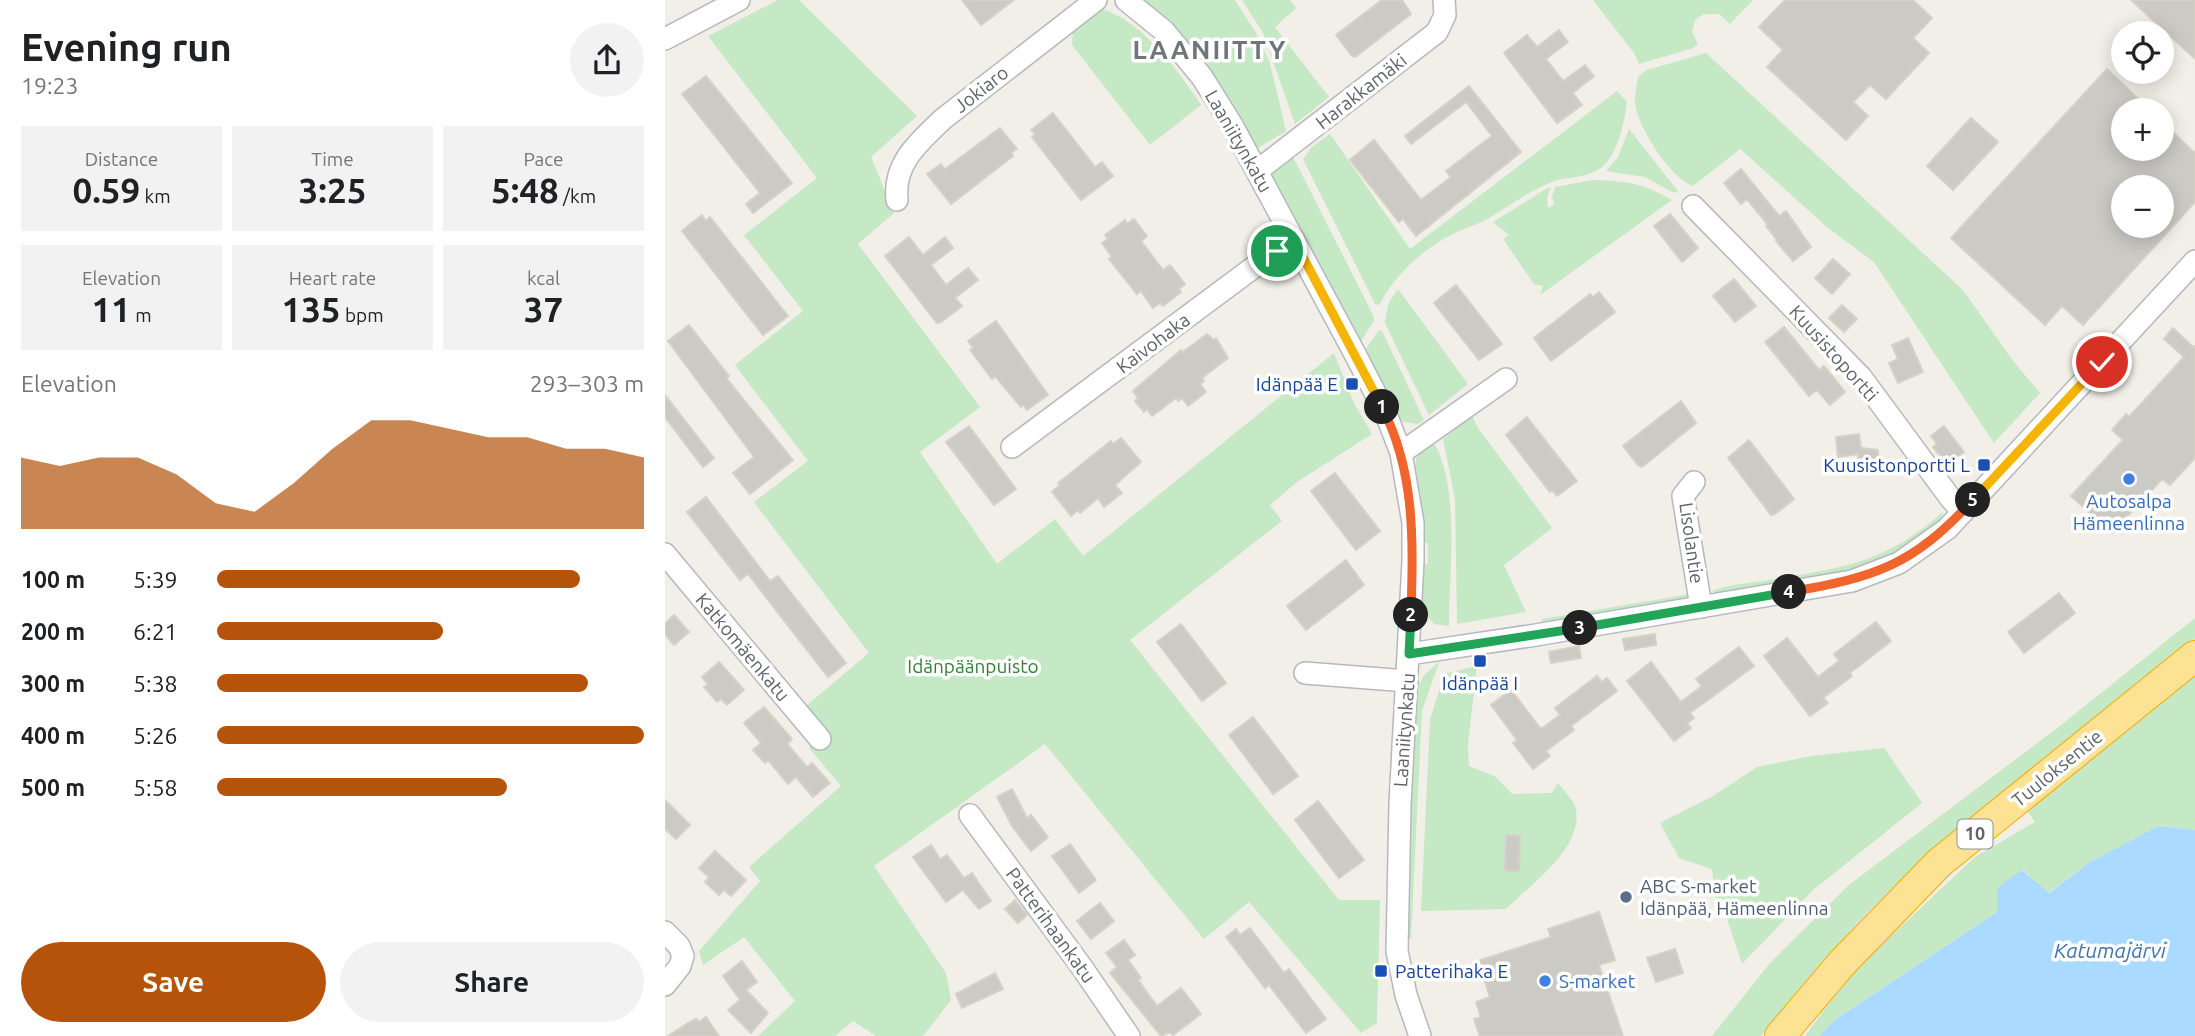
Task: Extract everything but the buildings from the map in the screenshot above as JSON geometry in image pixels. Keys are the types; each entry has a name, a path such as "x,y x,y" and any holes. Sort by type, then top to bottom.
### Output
{"highway":[{"name":"Tuuloksentie","path":"1780,1036 1842,962 1939,863 2195,656"}],"street":[{"path":"665,39 739,0"},
{"name":"Jokiaro","path":"897,200 895,187 904,160 928,133 1096,0"},
{"name":"Laaniitynkatu","path":"1126,0 1164,31 1202,76 1257,171 1386,414 1401,453 1413,523 1408,681 1400,804 1397,951 1406,995 1420,1036"},
{"name":"Harakkamäki","path":"1257,171 1437,32 1445,15 1444,0"},
{"name":"Kuusistoportti","path":"1693,205 1861,377 1963,512"},
{"name":"Kaivohaka","path":"1012,447 1293,238"},
{"path":"1409,654 1852,581 1899,563 1947,529 2195,261"},
{"path":"1401,453 1506,379"},
{"name":"Lisolantie","path":"1693,482 1683,496 1701,607"},
{"name":"Katkomäenkatu","path":"665,554 820,739"},
{"path":"1305,673 1408,681"},
{"name":"Patterihaankatu","path":"969,815 1081,966 1129,1036"},
{"path":"665,932 679,946 683,956 680,966 665,985"}],"green space":[{"name":"Idänpäänpuisto","path":"778,0 799,0 917,116 871,157 894,213 858,244 980,407 920,452 997,564 1055,519 1083,556 1334,353 1354,403 1372,434 1297,482 1270,505 1282,521 1130,640 1339,900 1380,900 1377,1023 1361,1033 1249,902 1204,939 1045,744 874,866 946,973 951,1000 923,1036 876,1036 853,1021 835,1036 758,1036 795,1001 744,937 703,965 699,951 760,881 749,867 841,786 809,748 819,722 806,706 869,653 754,502 808,461 735,365 803,311 744,235 817,178 708,36"},
{"path":"1142,0 1235,0 1256,33 1270,63 1286,131 1256,149"},
{"path":"1242,0 1290,0 1296,8 1275,27 1329,97 1295,124 1263,33"},
{"path":"1593,0 1753,0 1730,24 1719,14 1704,14 1695,20 1692,32 1698,44 1693,48 1639,64 1634,53"},
{"path":"1101,9 1131,24 1145,36 1171,63 1201,105 1150,145 1072,45 1073,32"},
{"path":"1706,53 1963,290 2013,361 2040,393 1994,443 1874,262 1827,227 1740,149 1693,186 1665,163 1637,114 1635,101 1638,77 1647,70"},
{"path":"1617,91 1627,102 1617,145 1603,166 1592,173 1558,180 1544,186 1491,217 1436,243 1408,266 1379,305 1375,304 1303,159 1312,147 1330,134 1410,249"},
{"path":"1629,129 1678,191 1674,193 1645,177 1606,171 1618,157"},
{"path":"1292,155 1373,315 1374,320 1360,343 1271,177 1271,172"},
{"path":"1593,180 1634,184 1672,200 1540,295 1543,286 1534,284 1503,239 1509,235 1493,222 1546,189 1551,187 1547,197 1548,208 1554,204 1552,197 1555,187"},
{"path":"1398,289 1468,384 1429,415 1385,323 1388,304"},
{"path":"1379,330 1382,331 1424,420 1418,424 1399,421 1364,352"},
{"path":"1472,416 1552,528 1504,565 1526,612 1457,624 1455,499 1443,439"},
{"path":"1432,440 1441,458 1450,504 1449,626 1434,624 1425,613 1420,613 1422,565 1428,564 1428,543 1422,543 1421,497 1415,467 1417,456"},
{"path":"1943,512 1935,526 1922,536 1876,562 1798,582 1718,595 1712,591 1862,561 1901,543"},
{"path":"1690,594 1684,601 1542,624 1542,619"},
{"path":"2195,618 2195,639 2010,786 1884,896 1829,954 1761,1036 1712,1036 1770,963 1849,885 2056,729"},
{"path":"1439,662 1422,711 1411,938 1406,937 1405,922 1415,693 1424,675"},
{"path":"1477,666 1468,744 1469,766 1496,777 1512,794 1552,793 1558,783 1575,807 1576,824 1571,838 1553,865 1506,909 1421,911 1430,720 1444,674"},
{"path":"2195,675 2195,830 2158,826 2090,862 2048,893 2023,870 1997,912 1836,1019 1819,1036 1805,1036 1850,974 1975,857 2035,822 2027,811"},
{"path":"1884,748 1922,803 1813,890 1742,964 1727,919 1716,900 1712,869 1679,858 1660,823 1713,796 1757,767 1811,756"}],"water":[{"name":"Katumajärvi","path":"2158,826 2195,830 2195,1036 1819,1036 1836,1019 1997,912 1997,888 2022,870 2049,893 2090,862"}],"place":[{"name":"Idänpää E","path":"1352,384"},
{"name":"Kuusistonportti L","path":"1984,465"},
{"name":"Autosalpa Hämeenlinna","path":"2129,479"},
{"name":"Idänpää I","path":"1480,661"},
{"name":"ABC S-market Idänpää, Hämeenlinna","path":"1626,897"},
{"name":"Patterihaka E","path":"1381,971"},
{"name":"S-market","path":"1545,981"}],"district":[{"name":"LAANIITTY","path":"1210,50"}],"route":[{"path":"1277,251 1293,238 1386,414 1401,453 1413,523 1409,654 1852,581 1899,563 1947,529 2102,362"}]}
